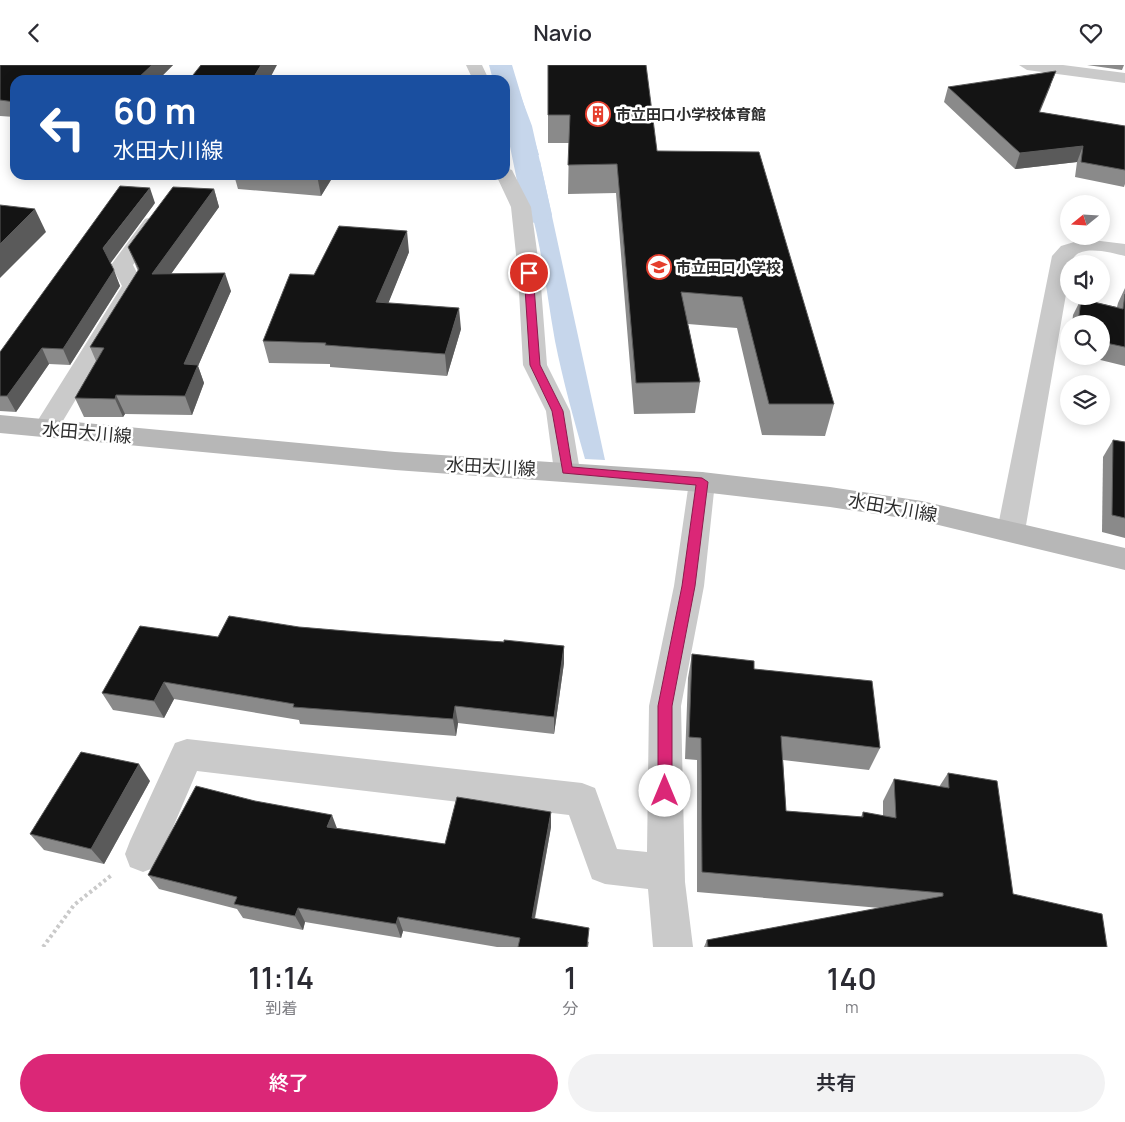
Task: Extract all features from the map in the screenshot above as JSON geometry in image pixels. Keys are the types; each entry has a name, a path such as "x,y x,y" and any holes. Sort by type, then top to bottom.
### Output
{"main road":[{"name":"水田大川線","path":"0,424 395,461 567,471 702,482 913,509 1125,559"}],"street":[{"path":"1027,65 1125,78"},
{"path":"508,180 521,207 529,273 535,365 558,411 567,471"},
{"path":"46,428 133,286 122,265 162,210"},
{"path":"1011,531 1062,256 1067,250 1078,246 1101,245 1125,250"},
{"path":"673,947 666,873 665,706 689,586 702,482"},
{"path":"143,854 187,754 582,800 605,866 666,873"}],"path":[{"path":"43,947 74,905 143,854"}],"water":[{"path":"489,65 512,65 539,155 515,156 510,138 510,75 492,75"},
{"path":"540,161 605,460 585,459 558,356 540,251 530,206 514,163"}],"building":[{"path":"0,65 152,65 141,75 10,75 10,101 0,100"},
{"path":"201,65 261,65 255,75 193,75"},
{"path":"548,65 646,65 657,151 759,152 834,404 769,404 742,297 681,292 700,382 636,383 617,164 568,165 570,115 548,115"},
{"path":"1056,71 1039,112 1125,126 1125,170 1081,162 1083,146 1020,153 948,87"},
{"path":"120,186 150,188 103,248 114,270 63,349 42,348 7,396 0,396 0,352"},
{"path":"173,187 214,189 152,274 225,273 184,364 198,365 185,396 116,395 115,399 75,398 104,348 90,347 139,269 128,247"},
{"path":"0,205 35,209 0,244"},
{"path":"339,226 407,231 376,302 459,308 445,354 325,345 326,343 263,341 290,274 314,275"},
{"path":"1125,294 1125,347 1110,344 1110,315 1079,315 1080,305 1106,305 1123,309"},
{"path":"1113,440 1125,442 1125,518 1112,515"},
{"path":"229,616 299,627 504,642 504,640 564,646 554,717 455,706 453,719 293,707 294,704 164,682 154,701 102,693 140,626 218,637"},
{"path":"692,654 754,661 754,669 872,681 880,748 781,736 786,811 863,817 863,812 896,818 894,779 949,788 948,773 997,781 1013,894 1102,914 1107,947 708,947 707,940 943,896 943,893 702,872 701,738 689,737"},
{"path":"81,752 139,764 91,849 30,834"},
{"path":"196,786 255,801 332,815 327,827 445,844 457,797 551,812 532,918 589,928 587,947 518,947 520,938 398,917 396,924 298,908 295,916 234,904 237,897 148,875"}],"waterway":[{"path":"510,100 519,126 538,215"}],"place":[{"name":"市立田口小学校体育館","path":"598,114"},
{"name":"市立田口小学校","path":"659,267"}],"route":[{"path":"529,273 535,365 558,411 567,471 702,482 689,586 665,706 665,791"}]}
